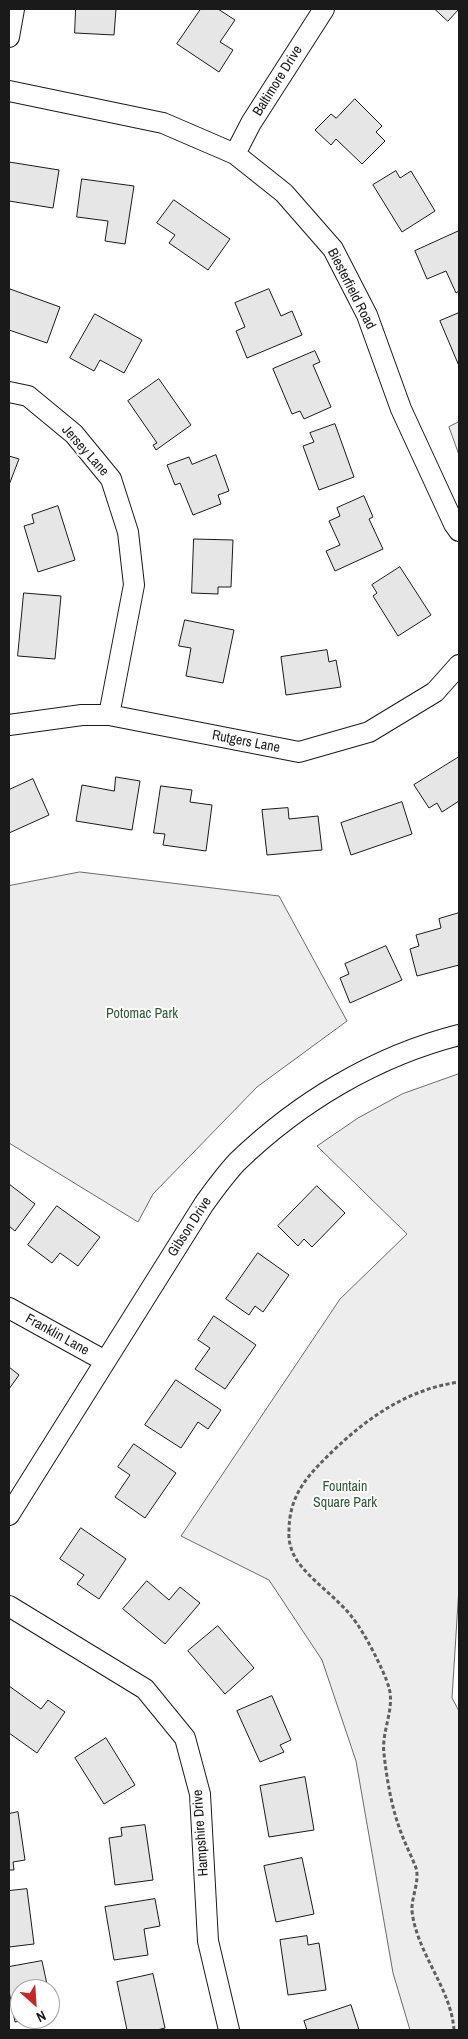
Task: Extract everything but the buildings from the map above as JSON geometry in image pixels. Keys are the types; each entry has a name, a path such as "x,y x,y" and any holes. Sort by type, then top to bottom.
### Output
{"street":[{"path":"9,36 14,9"},
{"name":"Baltimore Drive","path":"234,154 251,123 324,9"},
{"name":"Biesterfield Road","path":"9,91 163,123 234,154 284,193 333,249 367,315 401,409 459,532"},
{"name":"Jersey Lane","path":"9,392 28,396 74,434 110,479 128,532 134,585 109,715"},
{"name":"Rutgers Lane","path":"9,725 82,715 109,715 299,752 369,732 436,692 459,665"},
{"name":"Gibson Drive","path":"9,1515 204,1204 236,1163 281,1124 315,1099 372,1066 426,1043 459,1035"},
{"name":"Franklin Lane","path":"9,1308 105,1361"},
{"name":"Hampshire Drive","path":"9,1606 145,1689 185,1738 200,1794 208,1941 229,2030"}],"path":[{"path":"454,2030 444,1994 422,1946 412,1910 417,1870 396,1817 383,1752 391,1703 389,1688 367,1641 353,1618 301,1567 293,1555 288,1539 289,1516 296,1494 313,1471 359,1427 378,1413 425,1389 459,1382"}],"shaded area":[{"path":"459,422 459,455 449,427"},
{"name":"Potomac Park","path":"80,872 279,896 347,1021 257,1087 153,1194 138,1222 9,1143 9,886"},
{"name":"Fountain Square Park","path":"459,1074 459,1587 452,1698 459,1711 459,2030 410,2030 393,1973 356,1761 322,1660 269,1580 181,1536 340,1299 407,1234 317,1146 358,1118 402,1094"}]}
